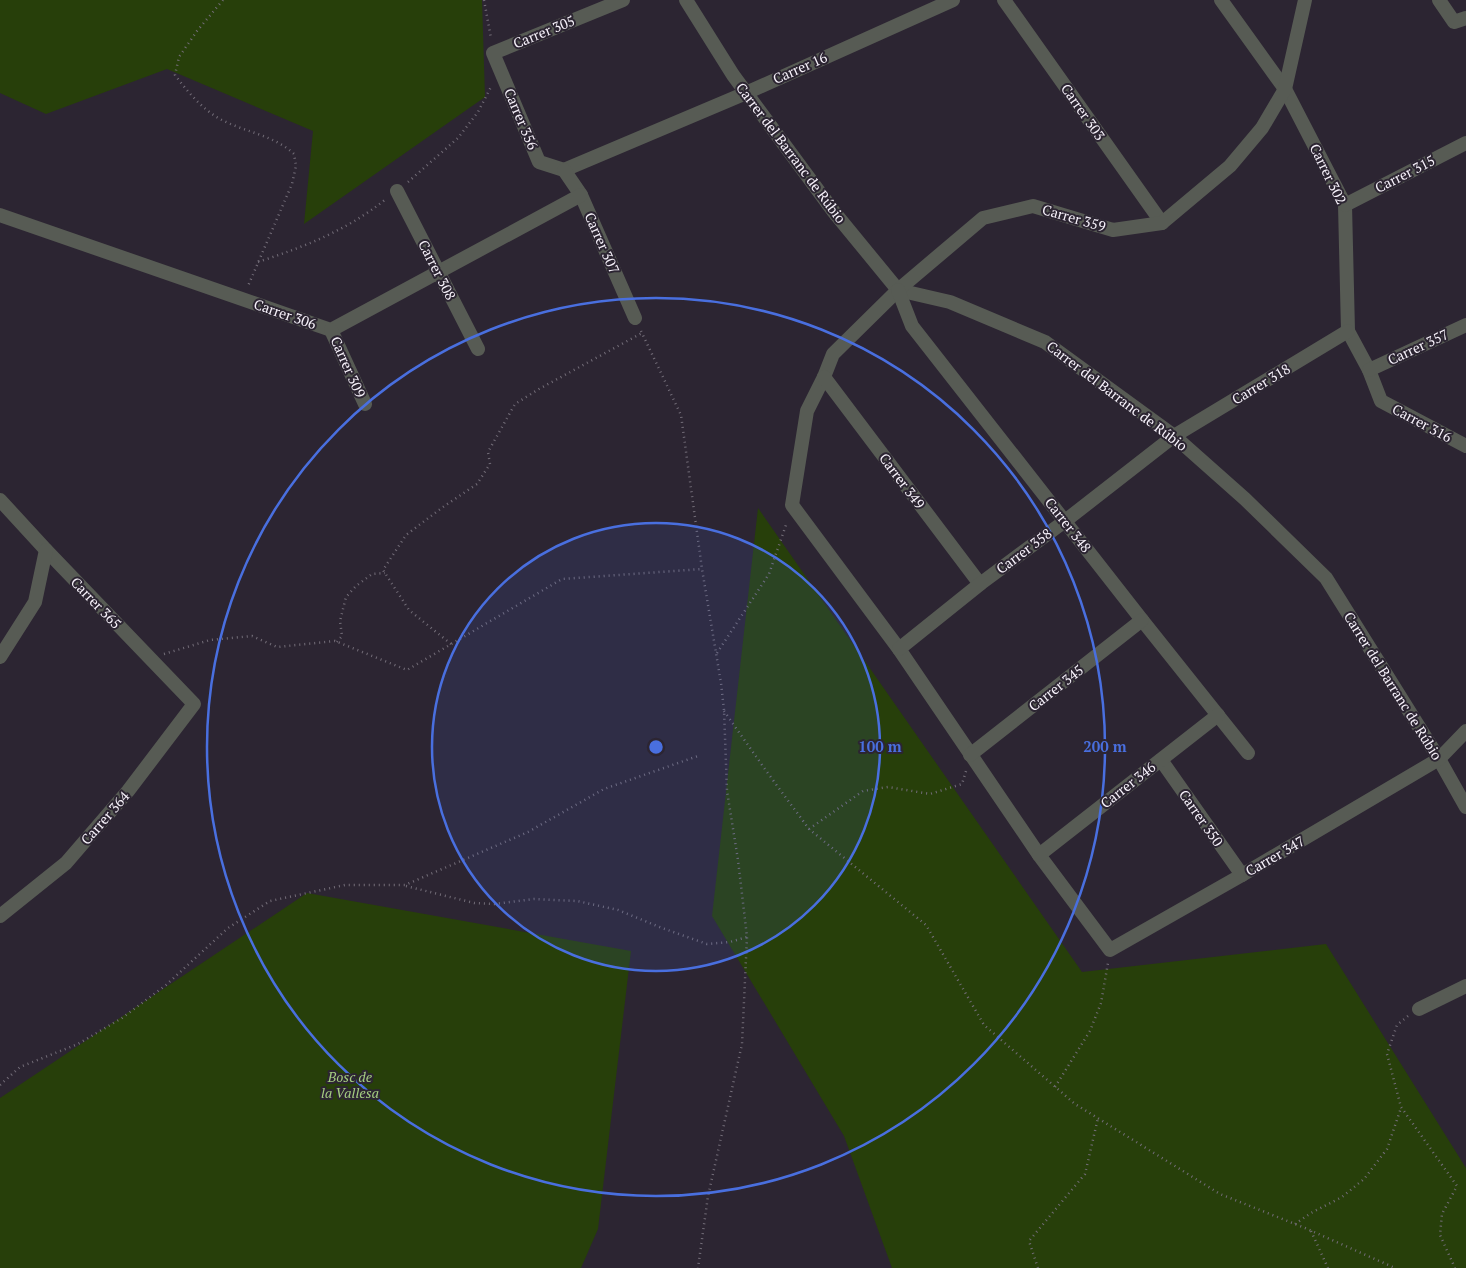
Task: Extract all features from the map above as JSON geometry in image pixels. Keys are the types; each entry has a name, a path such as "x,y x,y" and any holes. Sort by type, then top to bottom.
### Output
{"street":[{"name":"Carrer 305","path":"493,53 623,0"},
{"name":"Carrer del Barranc de Rúbio","path":"686,0 746,93 834,212 898,290 950,302 1045,342 1174,436 1245,499 1326,578 1439,759 1466,807"},
{"name":"Carrer 16","path":"564,170 746,93 953,0"},
{"name":"Carrer 303","path":"1004,0 1162,223"},
{"name":"Carrer 302","path":"1221,0 1285,89 1345,205 1348,331 1369,370"},
{"path":"1162,223 1230,166 1262,128 1285,89 1305,0"},
{"path":"1439,0 1460,20"},
{"name":"Carrer 356","path":"493,53 539,162 564,170"},
{"name":"Carrer 315","path":"1345,205 1466,143"},
{"name":"Carrer 307","path":"564,170 581,195 635,318"},
{"name":"Carrer 308","path":"397,190 478,349"},
{"name":"Carrer 306","path":"0,215 331,330 581,195"},
{"name":"Carrer 359","path":"792,505 807,411 833,354 898,290 983,218 1033,206 1114,230 1162,223"},
{"name":"Carrer 348","path":"898,290 912,326 1248,753"},
{"name":"Carrer 357","path":"1369,370 1466,325"},
{"name":"Carrer 309","path":"331,330 364,404"},
{"name":"Carrer 318","path":"1174,436 1348,331"},
{"name":"Carrer 316","path":"1369,370 1381,401 1466,446"},
{"name":"Carrer 349","path":"824,377 980,584"},
{"name":"Carrer 358","path":"899,649 980,584 1174,436"},
{"name":"Carrer 365","path":"0,500 194,704"},
{"path":"792,505 899,649 1039,855 1110,950"},
{"path":"0,657 35,602 46,550"},
{"name":"Carrer 345","path":"970,755 1142,620"},
{"name":"Carrer 364","path":"0,916 66,863 128,791 194,704"},
{"name":"Carrer 346","path":"1039,855 1218,715"},
{"name":"Carrer 347","path":"1110,950 1439,759 1466,731"},
{"name":"Carrer 350","path":"1161,760 1242,875"},
{"path":"1419,1009 1466,986"}],"path":[{"path":"223,0 197,31 179,57 175,75 184,88 220,119 285,145 294,154 296,166 292,184 242,299"},
{"path":"484,0 493,53"},
{"path":"258,262 297,249 336,232 371,211 458,138 478,112 494,83"},
{"path":"635,318 681,415 724,710 727,791 738,860 747,937 742,1044 708,1196 698,1268"},
{"path":"451,644 409,610 383,570 406,535 443,506 477,484 490,464 488,452 515,404 642,333"},
{"path":"717,655 769,574 792,505"},
{"path":"150,658 210,640 252,636 277,647 335,641 407,670 562,579 702,569"},
{"path":"337,642 342,636 340,621 346,597 356,586 372,574 385,573"},
{"path":"724,710 809,829 926,925 984,1025 1075,1104 1220,1194 1295,1224 1395,1268"},
{"path":"809,829 863,790 888,787 930,794 962,784 970,755"},
{"path":"405,885 528,832 604,789 698,756"},
{"path":"0,1085 20,1067 78,1044 122,1018 166,985 228,928 270,901 344,885 405,885 474,903 494,904 534,899 577,901 618,910 707,944 730,942 747,937"},
{"path":"1055,1087 1090,1031 1100,1003 1110,950"},
{"path":"1419,1009 1396,1025 1386,1054 1401,1107 1457,1186 1442,1214 1440,1235 1455,1268"},
{"path":"1295,1224 1311,1213 1342,1197 1364,1179 1387,1149 1401,1107"},
{"path":"1038,1268 1030,1241 1085,1174 1098,1118"},
{"path":"1311,1231 1328,1268"}],"green space":[{"path":"0,0 482,0 485,97 304,224 313,131 167,69 46,114 0,93"},
{"path":"758,508 1082,972 1326,944 1466,1168 1466,1268 892,1268 844,1136 712,916"},
{"name":"Bosc de la Vallesa","path":"307,893 631,951 598,1229 581,1268 0,1268 0,1098"}]}
